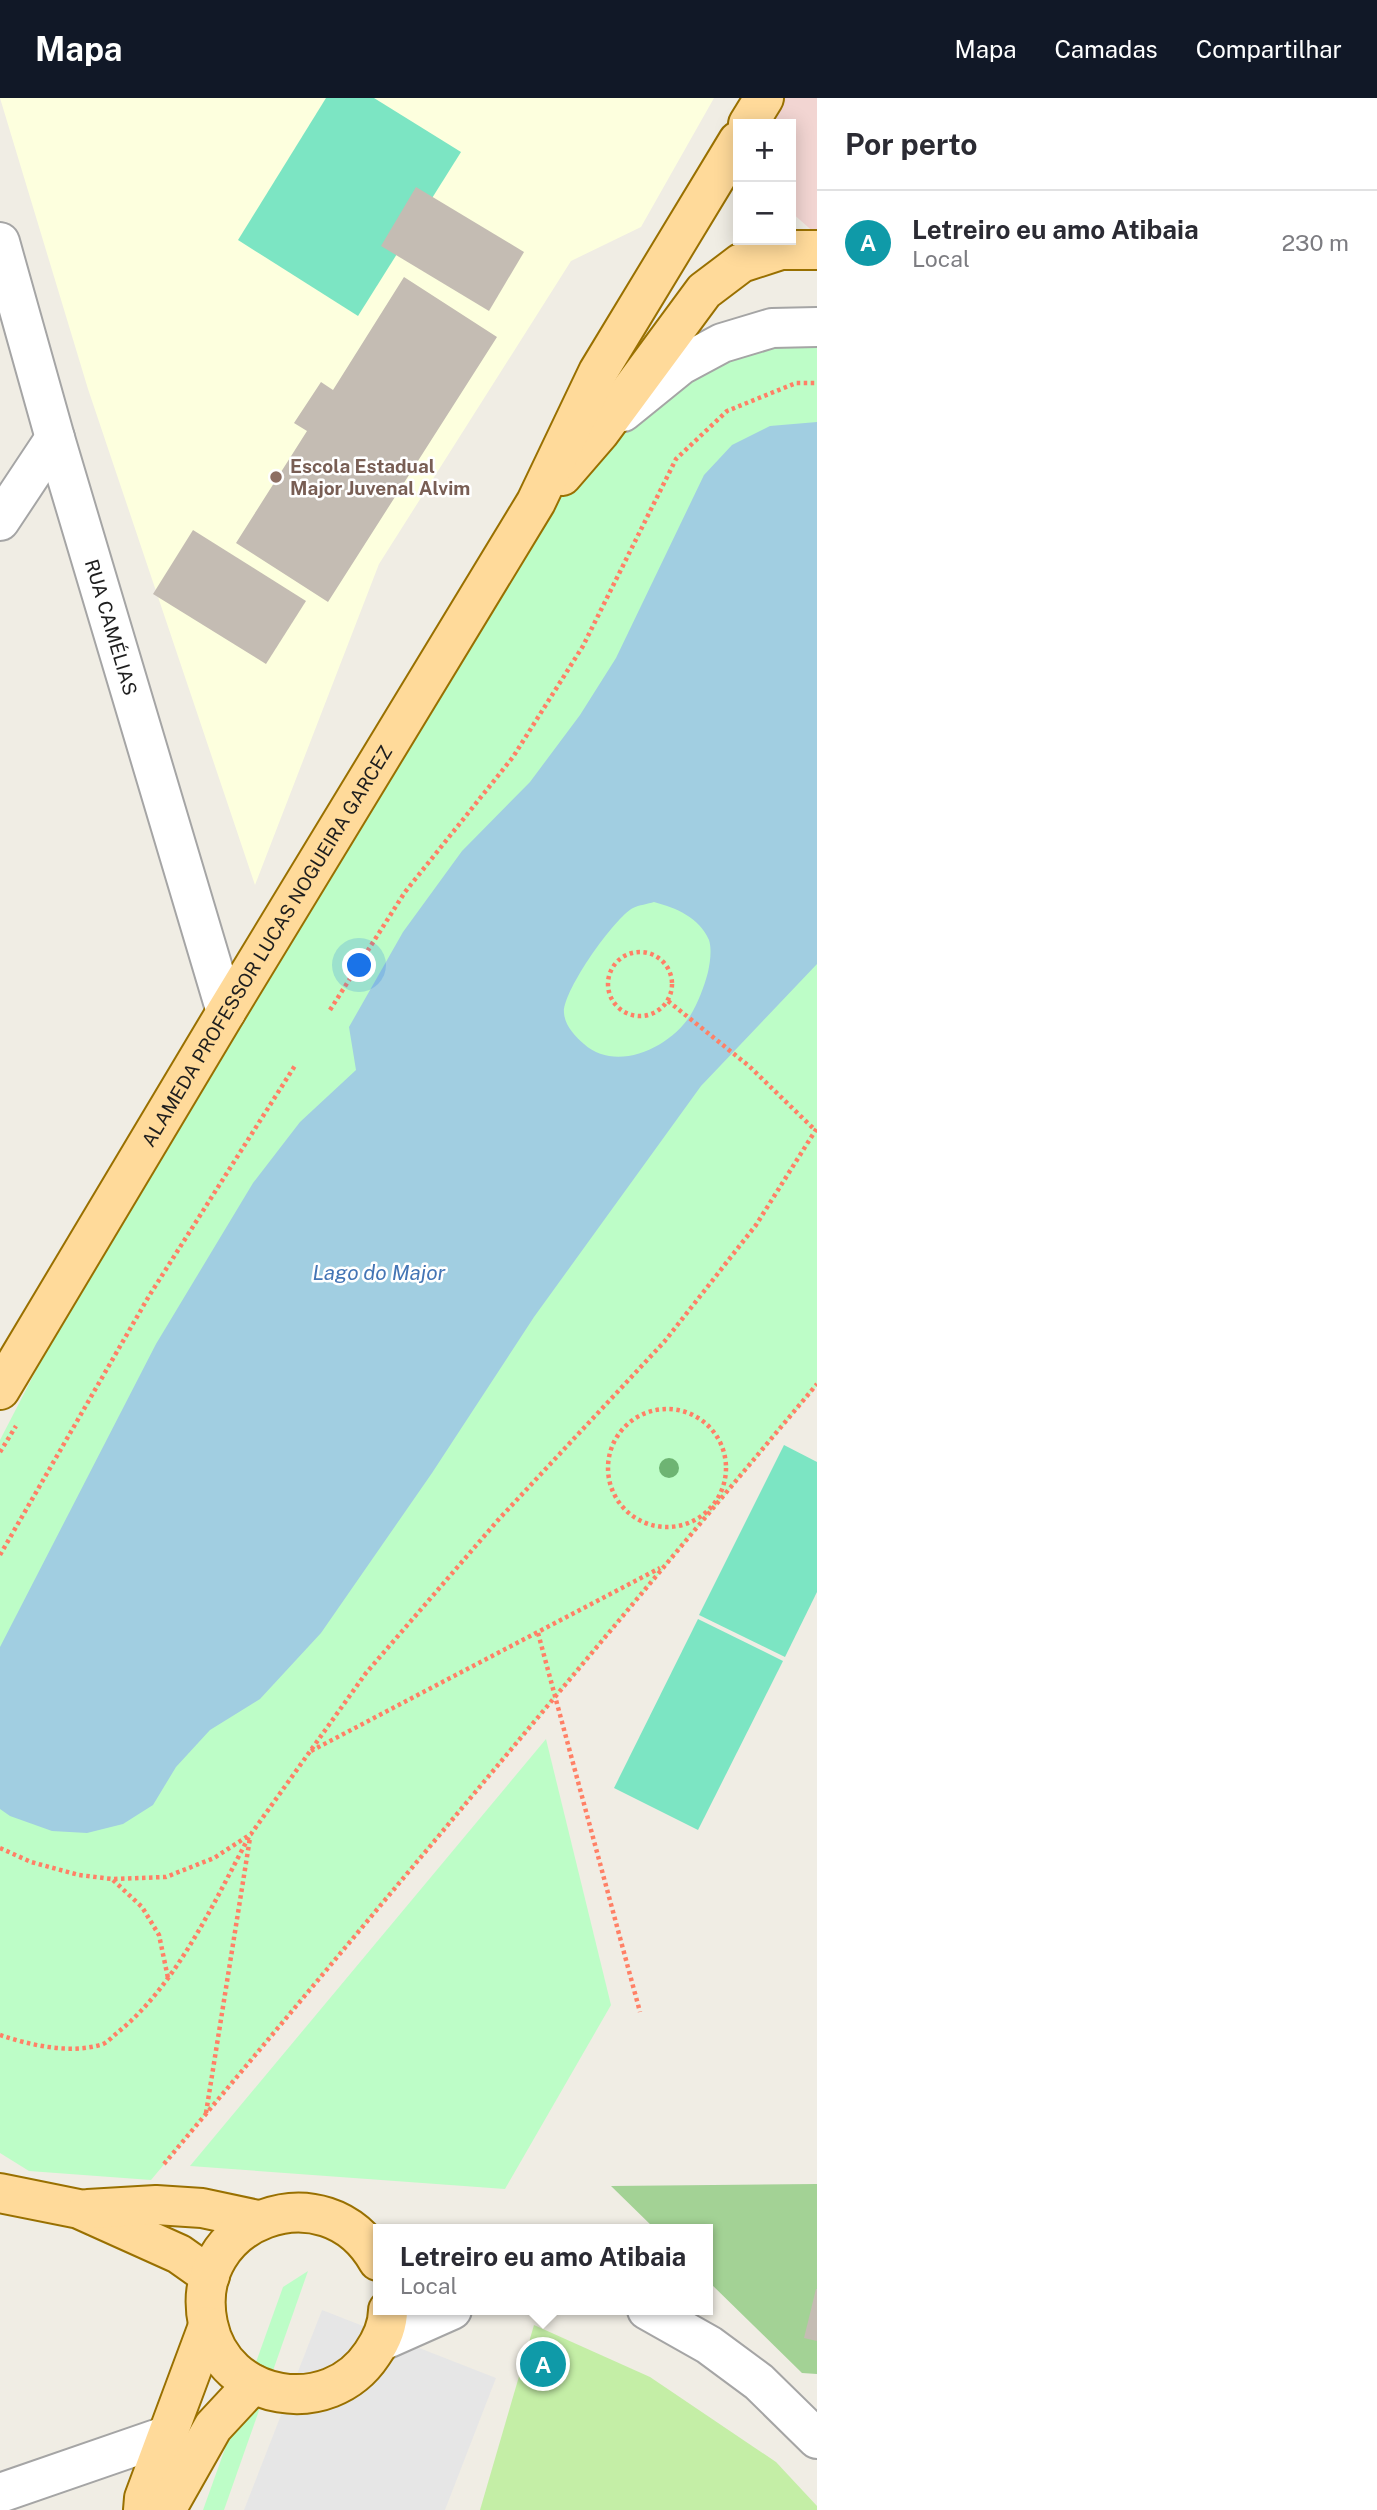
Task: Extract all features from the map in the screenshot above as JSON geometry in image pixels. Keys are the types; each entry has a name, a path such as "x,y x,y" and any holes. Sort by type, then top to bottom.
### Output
{"main road":[{"name":"ALAMEDA PROFESSOR LUCAS NOGUEIRA GARCEZ","path":"11,1403 226,1012 536,502 598,372 733,151"},
{"path":"796,225 817,240"},
{"name":"ALAMEDA PROFESSOR LUCAS NOGUEIRA GARCEZ","path":"536,502 568,471 600,432 704,291 741,263 781,250 817,250"},
{"path":"0,2193 79,2209 179,2254 210,2276"},
{"path":"79,2209 156,2205 202,2208 258,2220"},
{"path":"373,2249 352,2229 331,2217 306,2211 282,2212 258,2220 237,2234 220,2253 210,2276 206,2301 208,2326 225,2359 233,2369 253,2384 276,2393 301,2395 326,2391 348,2379 367,2363 384,2326"},
{"path":"143,2510 144,2498 208,2326"},
{"path":"166,2510 213,2427 253,2384"}],"street":[{"name":"RUA CAMÉLIAS","path":"0,242 55,438 226,1012"},
{"path":"600,432 681,365 722,343 772,328 817,327"},
{"path":"0,521 55,438"},
{"path":"384,2326 431,2315"},
{"path":"656,2315 709,2346 759,2382 817,2439"},
{"path":"759,2382 817,2401"},
{"path":"0,2493 168,2435"}],"path":[{"path":"330,1010 405,892 520,746 583,646 676,459 727,411 796,383 817,383"},
{"path":"638,952 657,956 671,972 672,992 668,1001 650,1015 628,1014 619,1009 608,989 613,967 628,954 638,952"},
{"path":"0,2035 60,2049 102,2045 138,2017 168,1978 211,1908 251,1834 366,1674 499,1519 664,1342 756,1225 816,1129 749,1066 668,1001"},
{"path":"0,1555 149,1296 296,1064"},
{"path":"159,2170 817,1384"},
{"path":"0,1452 11,1403"},
{"path":"658,1409 678,1409 697,1416 713,1429 723,1446 727,1467 715,1506 682,1525 664,1527 645,1523 629,1513 617,1499 610,1482 608,1463 612,1444 623,1429 638,1416 658,1409"},
{"path":"310,1752 663,1566"},
{"path":"538,1633 640,2011"},
{"path":"206,2114 251,1834"},
{"path":"0,1848 79,1875 112,1879 166,1877 214,1858 251,1834"},
{"path":"112,1879 142,1907 159,1935 168,1978"}],"shaded area":[{"name":"Escola Estadual Major Juvenal Alvim","path":"0,98 714,98 641,227 571,261 379,564 255,885 88,389"},
{"path":"769,98 817,98 817,235 796,216 796,119 758,119"},
{"path":"322,2310 496,2378 445,2510 244,2510"}],"green space":[{"path":"326,98 374,98 461,152 358,316 238,240"},
{"path":"772,339 817,344 817,1386 151,2180 29,2171 0,2153 0,1440 58,1328 548,503 611,432 686,378"},
{"path":"784,1445 817,1462 817,1592 785,1657 699,1615"},
{"path":"698,1619 783,1661 698,1830 614,1788"},
{"path":"546,1739 611,2005 505,2189 190,2166"},
{"path":"817,2184 817,2374 802,2373 713,2286 713,2224 650,2224 611,2186"},
{"path":"308,2271 224,2510 203,2510 283,2287"},
{"path":"534,2325 650,2377 776,2462 817,2506 817,2510 480,2510"}],"water":[{"name":"Lago do Major","path":"817,422 817,964 701,1086 534,1317 432,1473 321,1633 260,1699 210,1730 176,1767 153,1805 123,1824 87,1833 52,1831 10,1816 0,1809 0,1647 156,1344 253,1183 300,1122 356,1070 349,1027 403,932 462,851 530,782 580,715 616,658 704,475 732,445 770,426","holes":["654,902 693,919 705,932 711,952 705,983 690,1016 681,1028 656,1047 626,1056 597,1052 577,1038 566,1022 564,1013 571,989 602,940 624,915 633,908"]}],"building":[{"path":"416,187 524,252 489,311 381,246"},
{"path":"404,277 497,337 328,602 236,543 307,431 294,423 321,382 333,390"},
{"path":"193,530 306,601 266,664 153,594"},
{"path":"817,2289 817,2341 804,2338"}],"place":[{"name":"Escola Estadual Major Juvenal Alvim","path":"276,477"},
{"name":"Letreiro eu amo Atibaia","path":"543,2364"}]}
